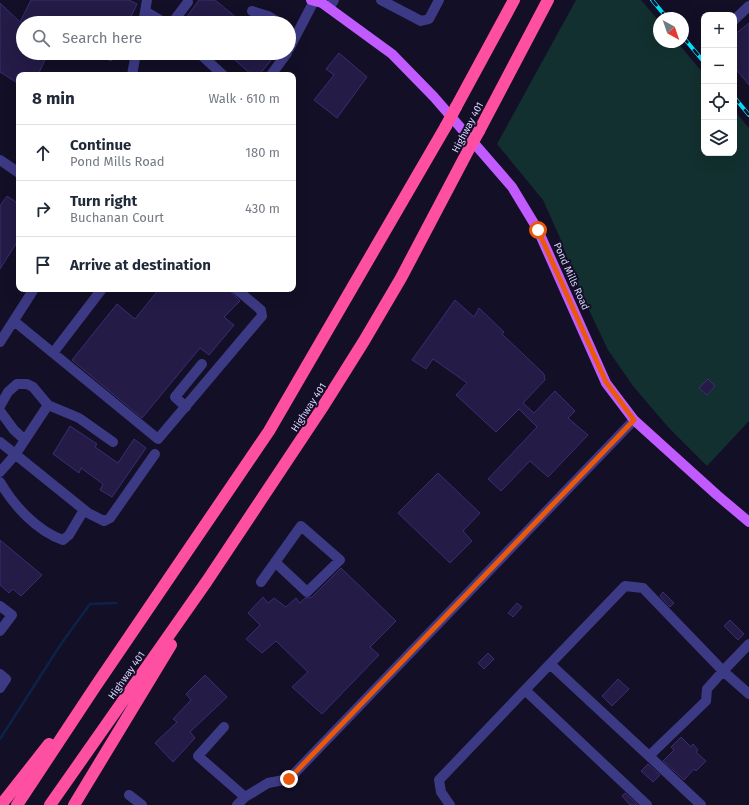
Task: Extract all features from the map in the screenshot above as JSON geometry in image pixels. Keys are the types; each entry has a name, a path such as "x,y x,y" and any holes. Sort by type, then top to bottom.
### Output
{"highway":[{"name":"Highway 401","path":"17,805 95,687 269,431 446,126 514,0"},
{"name":"Highway 401","path":"50,805 207,581 322,408 364,341 401,278 548,0"},
{"path":"74,805 178,633 207,581"},
{"path":"1,805 95,687"}],"main road":[{"name":"Pond Mills Road","path":"313,1 322,4 331,4 392,54 434,97 512,187 538,230 606,382 634,420 749,522"}],"street":[{"path":"144,16 147,0"},
{"path":"381,0 421,22 429,19 439,0"},
{"path":"296,27 313,1"},
{"path":"177,16 188,2"},
{"path":"737,17 749,6"},
{"path":"145,10 154,16"},
{"path":"252,11 268,16"},
{"path":"133,72 135,60"},
{"path":"207,60 220,72"},
{"path":"273,72 282,60"},
{"path":"0,160 16,171"},
{"path":"0,342 32,292"},
{"path":"53,353 100,292"},
{"path":"14,321 158,440 262,316 262,310 240,292"},
{"path":"186,407 175,397 202,364"},
{"path":"0,406 8,392 17,384 27,384 33,387 48,405 79,418 113,442"},
{"path":"0,472 15,455 48,405"},
{"path":"0,410 14,430 25,440"},
{"path":"237,805 245,797 268,783 289,779 634,420"},
{"path":"0,442 84,510 104,521 110,518 155,454"},
{"path":"0,482 8,495 20,509 44,530 63,540 69,535 84,510"},
{"path":"261,582 275,562 301,526 340,560 307,592 275,562"},
{"path":"450,805 442,792 439,780 625,586 643,588 723,671 749,694"},
{"path":"0,606 12,615 0,631"},
{"path":"649,756 706,701 707,689 749,644"},
{"path":"550,664 701,805"},
{"path":"0,674 6,679 0,688"},
{"path":"525,690 647,805"},
{"path":"224,727 198,756 245,797"},
{"path":"129,795 142,805"}],"green space":[{"path":"576,0 641,0 653,14 653,48 682,48 701,70 701,156 737,156 737,114 749,128 749,421 707,466 668,427 633,386 608,350 577,285 560,238 543,200 497,144"}],"building":[{"path":"31,0 129,0 137,4 131,16 23,16"},
{"path":"199,0 215,0 234,16 187,16"},
{"path":"0,3 16,18 16,60 45,60 39,72 16,72 16,82 0,72"},
{"path":"749,23 749,85 737,71 737,33"},
{"path":"339,53 367,77 337,118 314,100 334,75 326,69"},
{"path":"235,60 271,60 261,72 249,72"},
{"path":"7,196 16,202 16,244 0,269 0,206"},
{"path":"157,292 231,292 240,301 224,317 234,325 209,355 200,348 142,418 72,360 117,304 135,319"},
{"path":"455,300 474,317 479,308 504,332 502,334 544,374 545,380 523,403 534,413 555,391 575,411 568,418 588,435 548,477 530,461 501,491 488,479 537,427 519,409 496,432 456,395 467,383 433,359 426,369 412,360"},
{"path":"708,379 715,386 707,395 699,388"},
{"path":"70,426 97,444 95,447 118,463 134,439 146,448 112,497 100,490 103,484 81,468 79,473 53,454"},
{"path":"438,473 480,513 463,531 472,541 450,563 398,513"},
{"path":"0,540 42,575 21,596 13,589 9,593 0,585"},
{"path":"341,568 396,621 370,647 379,655 322,714 292,687 308,672 276,641 262,653 246,639 260,625 248,613 263,597 268,603 274,598 286,607 296,598 300,603 305,598 312,597"},
{"path":"663,592 674,603 670,607 660,596"},
{"path":"517,603 522,607 513,617 508,613"},
{"path":"730,620 744,634 738,640 724,626"},
{"path":"488,653 494,659 484,669 478,663"},
{"path":"205,675 227,697 190,732 195,738 173,762 155,743 177,722 173,719 191,700 186,694"},
{"path":"618,679 629,689 612,706 602,696"},
{"path":"681,737 691,747 693,744 698,750 696,752 706,761 696,771 694,769 684,780 663,761 674,750 671,747"},
{"path":"648,764 660,775 653,782 641,771"},
{"path":"625,793 638,805 630,805 622,796"}],"waterway":[{"path":"0,739 61,644 90,604 116,603"}],"railway":[{"path":"652,0 662,12"},
{"path":"689,44 701,58"},
{"path":"737,101 749,115"}],"route":[{"path":"289,779 634,420 606,382 538,230"}]}
